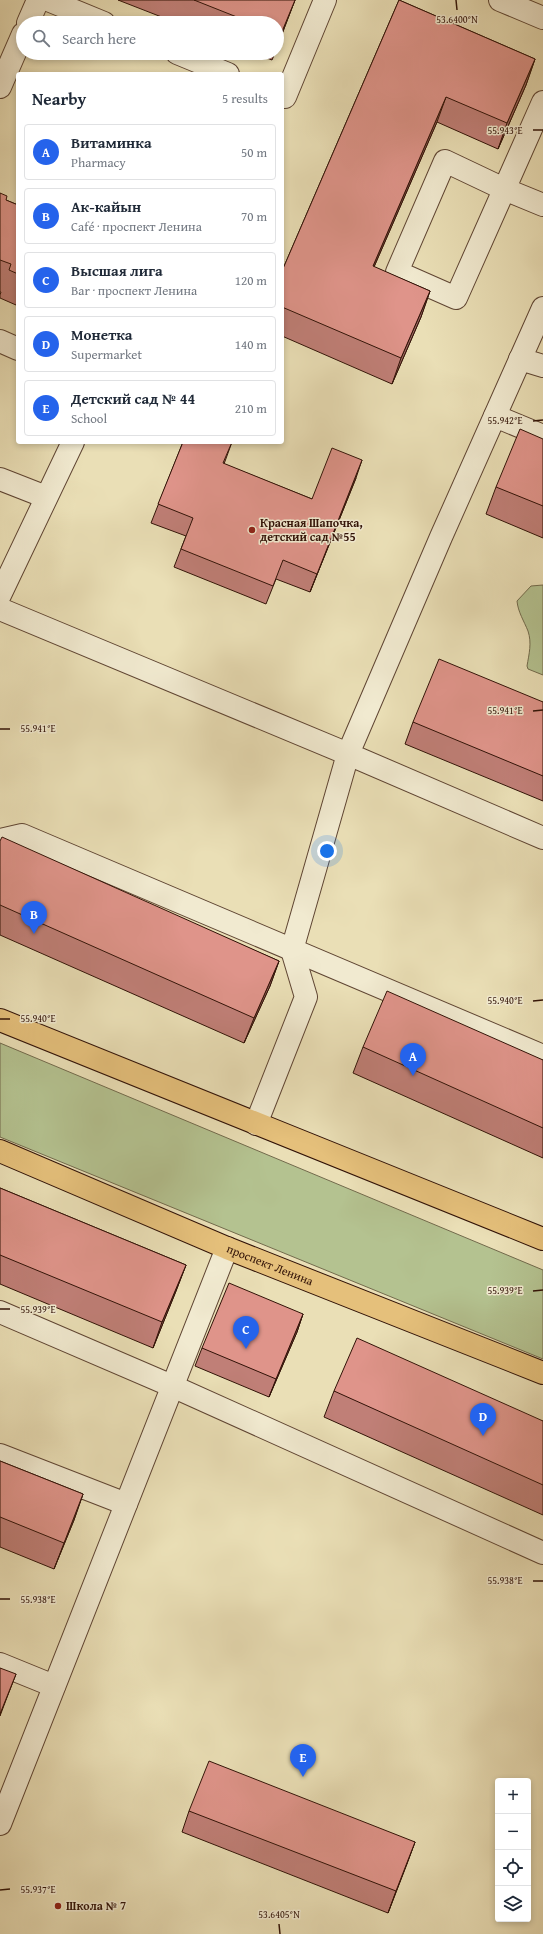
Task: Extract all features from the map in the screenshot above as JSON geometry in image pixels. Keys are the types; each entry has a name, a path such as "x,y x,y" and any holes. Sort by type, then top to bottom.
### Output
{"main road":[{"path":"0,1020 543,1239"},
{"name":"проспект Ленина","path":"0,1152 227,1248 543,1373"}],"street":[{"path":"31,16 38,0"},
{"path":"48,0 87,16"},
{"path":"284,97 325,0"},
{"path":"500,0 543,18"},
{"path":"0,87 16,50"},
{"path":"194,60 223,72"},
{"path":"543,102 504,189 456,298 397,272 445,161 504,189 543,205"},
{"path":"256,1124 306,997 292,950 348,754 543,308"},
{"path":"0,341 16,348"},
{"path":"520,360 543,366"},
{"path":"495,416 543,436"},
{"path":"0,595 72,444"},
{"path":"0,479 46,497"},
{"path":"0,609 348,754 543,838"},
{"path":"0,840 22,836 543,1056"},
{"path":"0,1824 7,1786 54,1686 227,1248"},
{"path":"0,1312 172,1386 543,1553"},
{"path":"0,1455 126,1504"},
{"path":"0,1664 54,1686"}],"green space":[{"path":"543,585 543,675 528,669 527,666 530,640 517,601 531,586"},
{"path":"0,1043 543,1270 543,1359 0,1137"}],"building":[{"path":"194,0 295,0 284,27 284,16 234,16"},
{"path":"399,0 535,59 507,123 446,97 373,266 430,291 401,358 284,308 284,266"},
{"path":"0,193 7,196 6,200 16,204 16,273 9,270 11,264 0,260"},
{"path":"520,429 543,439 543,506 496,487"},
{"name":"Красная Шапочка, детский сад №55","path":"182,444 231,444 223,463 312,499 332,448 362,460 317,574 283,560 273,586 181,549 193,518 158,504"},
{"path":"439,659 543,702 543,776 413,722"},
{"path":"2,837 279,961 254,1018 0,905 0,841"},
{"path":"387,991 543,1060 543,1128 363,1047"},
{"path":"0,1188 186,1265 162,1322 0,1255"},
{"path":"229,1283 303,1314 276,1379 202,1348"},
{"path":"357,1338 543,1421 543,1485 334,1391"},
{"path":"0,1461 83,1494 64,1543 0,1517"},
{"path":"0,1668 16,1674 0,1714"},
{"path":"209,1761 415,1842 396,1891 189,1811"}],"place":[{"name":"Красная Шапочка, детский сад №55","path":"252,530"},
{"name":"Ак-кайын","path":"34,934"},
{"name":"Витаминка","path":"413,1076"},
{"name":"Высшая лига","path":"246,1349"},
{"name":"Монетка","path":"483,1436"},
{"name":"Детский сад № 44","path":"303,1777"},
{"name":"Школа № 7","path":"58,1906"}]}
